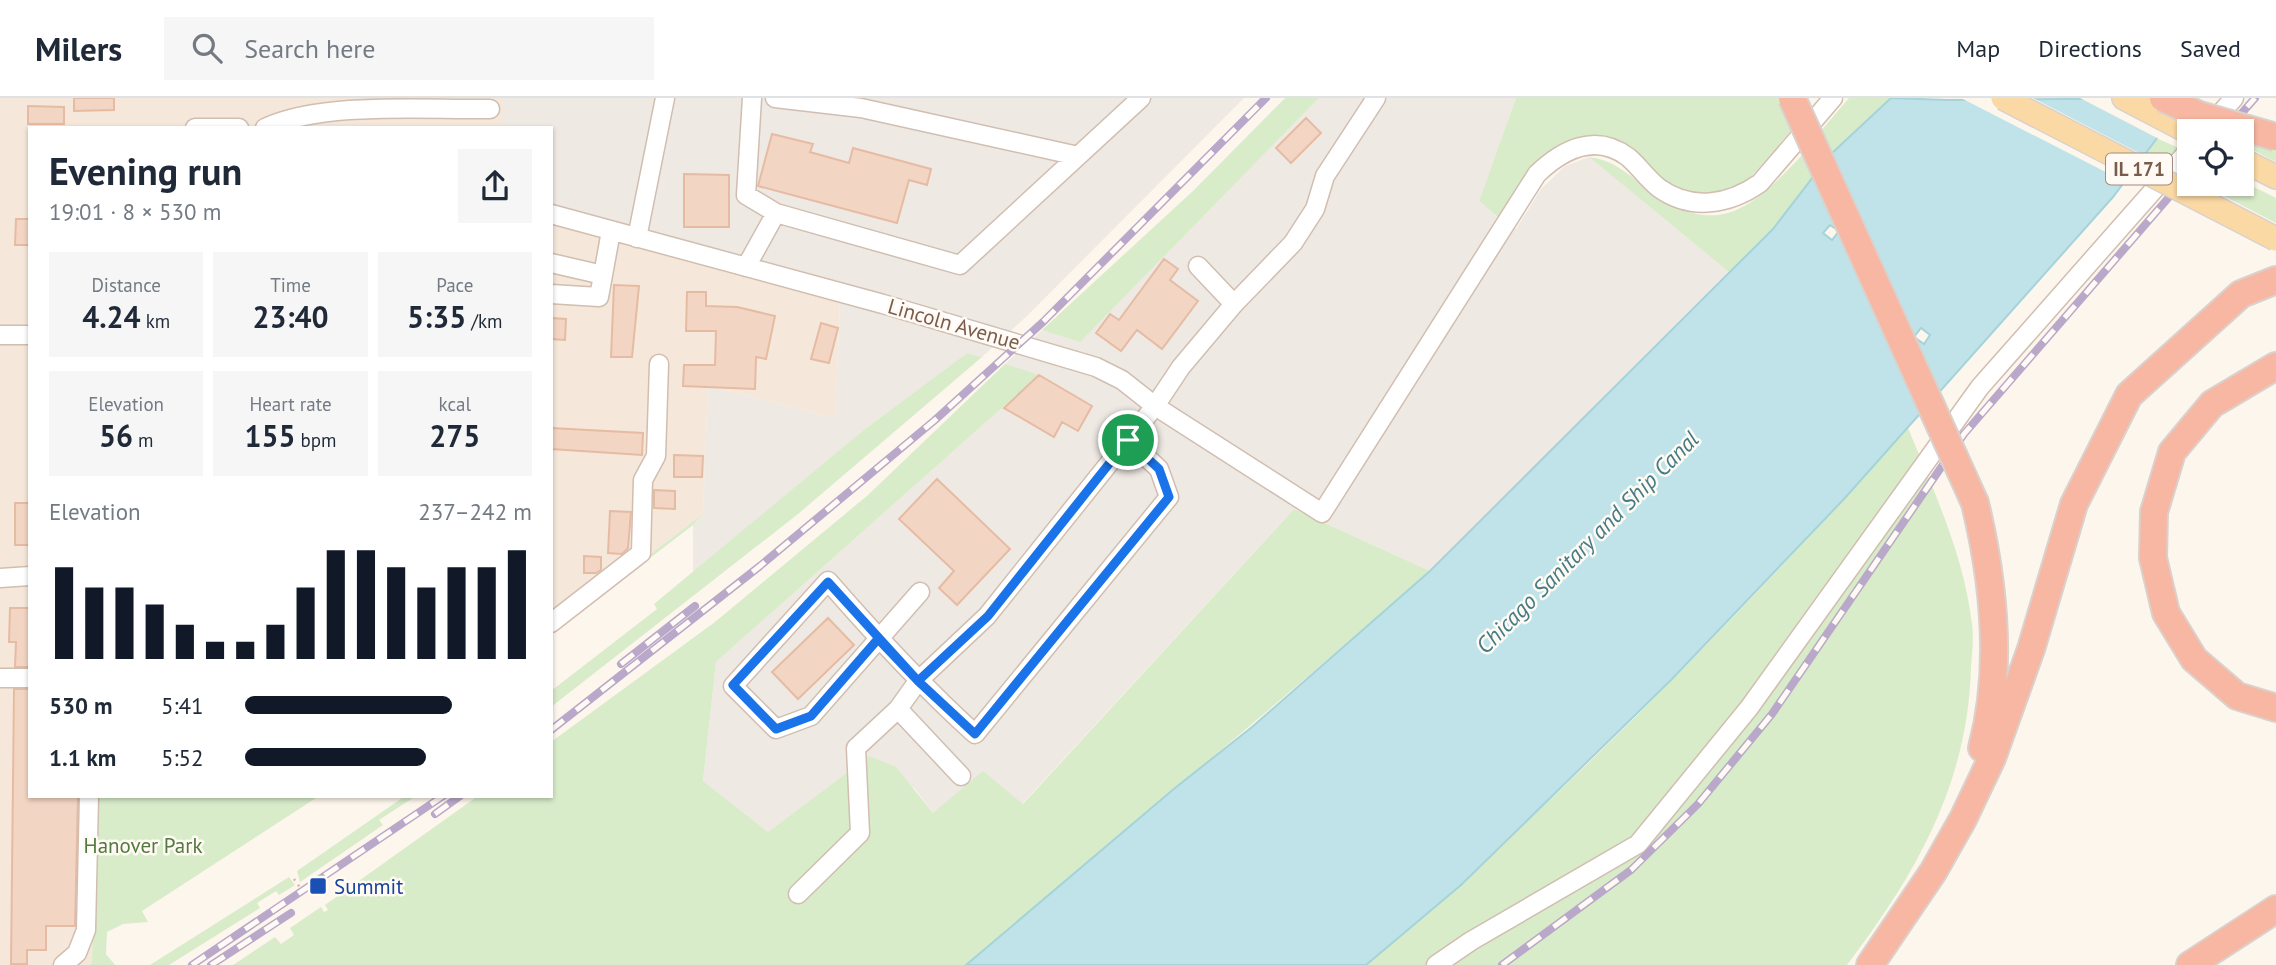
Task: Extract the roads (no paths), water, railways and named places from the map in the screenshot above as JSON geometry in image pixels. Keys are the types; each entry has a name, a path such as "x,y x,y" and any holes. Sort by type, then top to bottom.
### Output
{"highway":[{"path":"1792,98 1975,503 1991,577 1993,677 1986,731 1972,783 1933,872"},
{"path":"2163,98 2199,115 2276,137"},
{"path":"1870,965 1933,872 1992,758 2031,649 2074,503 2129,395 2241,294 2276,280"},
{"path":"2276,366 2212,404 2172,452 2154,512 2153,558 2166,613 2194,659 2237,695 2276,708"},
{"path":"2190,965 2276,909"}],"main road":[{"name":"IL 171","path":"2003,98 2276,239"},
{"name":"IL 171","path":"2124,98 2177,126"},
{"path":"2254,166 2276,177"}],"street":[{"path":"637,238 665,98"},
{"path":"752,98 746,195 776,213 960,265 1141,98"},
{"path":"775,98 861,108 1078,156"},
{"path":"798,894 860,833 856,748 898,709 918,681 988,616 1155,406 1181,367 1234,304 1293,243 1315,209 1325,176 1377,98"},
{"name":"Lincoln Avenue","path":"553,215 1067,356 1122,380 1155,406 1322,513 1537,174 1551,160 1576,147 1602,145 1628,157 1667,193 1700,203 1719,202 1745,194 1760,183 1833,98"},
{"path":"2216,119 2234,98"},
{"path":"272,126 312,115 490,104 489,126"},
{"path":"1436,965 1471,941 1638,844 1749,708 1980,387 2177,164"},
{"path":"746,267 776,213"},
{"path":"553,294 599,297 611,231"},
{"path":"553,263 603,275"},
{"path":"1198,266 1234,304"},
{"path":"0,335 28,335"},
{"path":"553,621 641,553 643,480 656,456 659,364"},
{"path":"920,592 878,639 811,716 776,729 733,685 828,582 878,639 918,681 975,734 1169,497 1159,469 1128,440"},
{"path":"0,578 28,576"},
{"path":"0,678 28,678"},
{"path":"898,709 961,776"},
{"path":"63,965 77,953 86,930 89,798"}],"water":[{"name":"Chicago Sanitary and Ship Canal","path":"1891,98 2187,98 2113,197 1844,499 1671,680 1461,885 1366,965 966,965 1175,788 1252,727 1430,571 1773,229 1830,155","holes":["1830,225 1839,231 1832,240 1823,233","1921,328 1930,335 1924,344 1914,337"]}],"railway":[{"path":"553,728 760,566 935,420 1043,322 1266,98"},
{"path":"2237,119 2255,98"},
{"path":"1502,965 1631,870 1698,804 1772,714 1964,434 2177,188"},
{"path":"621,664 695,606"},
{"path":"192,965 440,798"},
{"path":"435,814 457,798"},
{"path":"211,965 291,913"}],"place":[{"name":"Summit","path":"318,886"}],"park label":[{"name":"Hanover Park","path":"143,845"}]}
